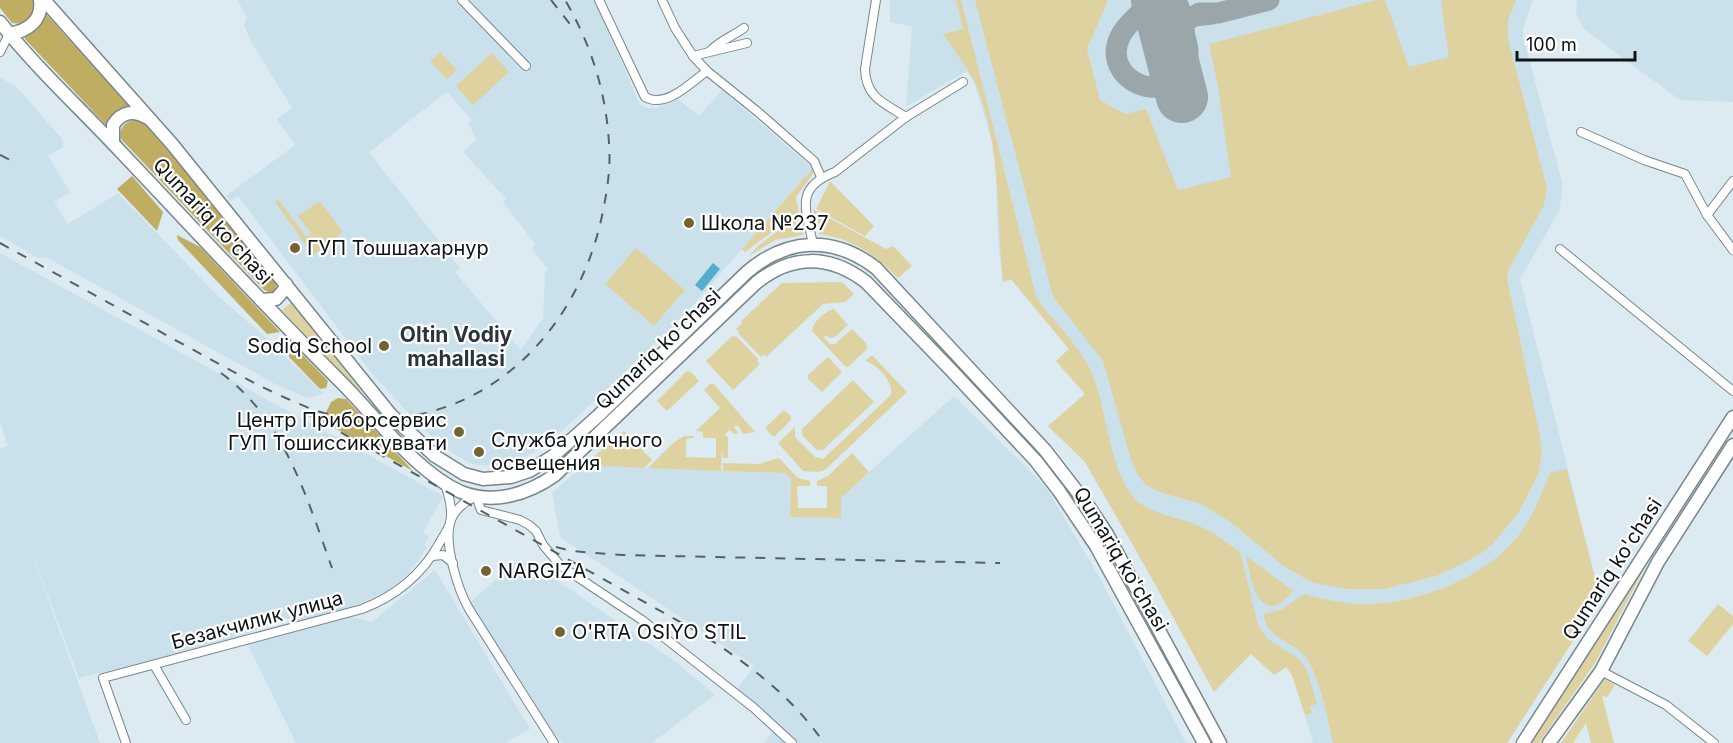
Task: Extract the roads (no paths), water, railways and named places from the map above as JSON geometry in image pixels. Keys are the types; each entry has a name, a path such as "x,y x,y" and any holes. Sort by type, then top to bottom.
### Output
{"main road":[{"path":"9,34 22,31 36,20 42,0"},
{"name":"Qumariq ko'chasi","path":"42,0 149,118 374,395 422,444 456,471 483,479 511,477 529,471 552,457 757,264 784,250 813,244 846,251 869,263 963,359 1045,450 1089,507 1107,534 1220,743"},
{"name":"Qumariq ko'chasi","path":"0,22 261,300 414,458 444,482 462,492 491,498 512,496 548,481 768,274 789,264 804,261 819,261 848,270 866,282 1036,461 1096,546 1204,743"},
{"path":"113,143 113,125 122,115 134,112 149,118"},
{"path":"261,300 276,300 286,284"},
{"path":"679,338 688,348"},
{"path":"951,370 963,359"},
{"path":"363,405 374,395"},
{"name":"Qumariq ko'chasi","path":"1523,743 1733,417"},
{"name":"Qumariq ko'chasi","path":"1549,743 1601,671 1658,562 1733,445"},
{"path":"1189,716 1201,708"}],"street":[{"path":"462,0 526,66"},
{"path":"598,0 645,97 655,101 664,100 706,71"},
{"path":"662,0 675,28 706,71 814,161 821,177"},
{"path":"876,0 865,80 872,95 906,117"},
{"path":"710,51 716,44 734,36 744,28"},
{"path":"0,52 9,34"},
{"path":"693,56 747,43"},
{"path":"813,244 806,208 810,186 821,177 834,172 906,117 963,82"},
{"path":"1581,132 1644,160 1685,174 1707,215 1733,250"},
{"path":"1707,215 1733,181"},
{"path":"1560,249 1733,391"},
{"path":"444,482 450,500 450,547 462,598 554,743"},
{"path":"476,496 481,510 529,525 536,531 543,545 561,566 642,620 754,708 792,743"},
{"name":"Безакчилик улица","path":"126,743 103,678 357,610 379,602 416,577 432,556 460,507 476,496"},
{"path":"432,556 443,555 453,563"},
{"path":"154,665 186,720"},
{"path":"1601,671 1666,705 1714,743"}],"water":[{"path":"713,263 720,269 702,291 695,285"}],"railway":[{"path":"551,0 573,28"},
{"path":"0,243 245,378 315,410 375,419 422,414 466,399 505,375 538,344 566,306 588,263 602,216 609,162 605,105 590,51 565,0"},
{"path":"0,155 10,160"},
{"path":"221,373 243,392 277,436 303,488 332,568"},
{"path":"306,413 700,633 783,695 824,743"},
{"path":"556,547 571,551 622,555 1000,563"}],"place":[{"name":"Школа №237","path":"689,223"},
{"name":"ГУП Тошшахарнур","path":"295,248"},
{"name":"Sodiq School","path":"384,346"},
{"name":"Центр Приборсервис ГУП Тошиссиккуввати","path":"459,432"},
{"name":"Служба уличного освещения","path":"479,452"},
{"name":"NARGIZA","path":"486,571"},
{"name":"O'RTA OSIYO STIL","path":"560,632"}],"district":[{"name":"Oltin Vodiy mahallasi","path":"456,346"}]}
